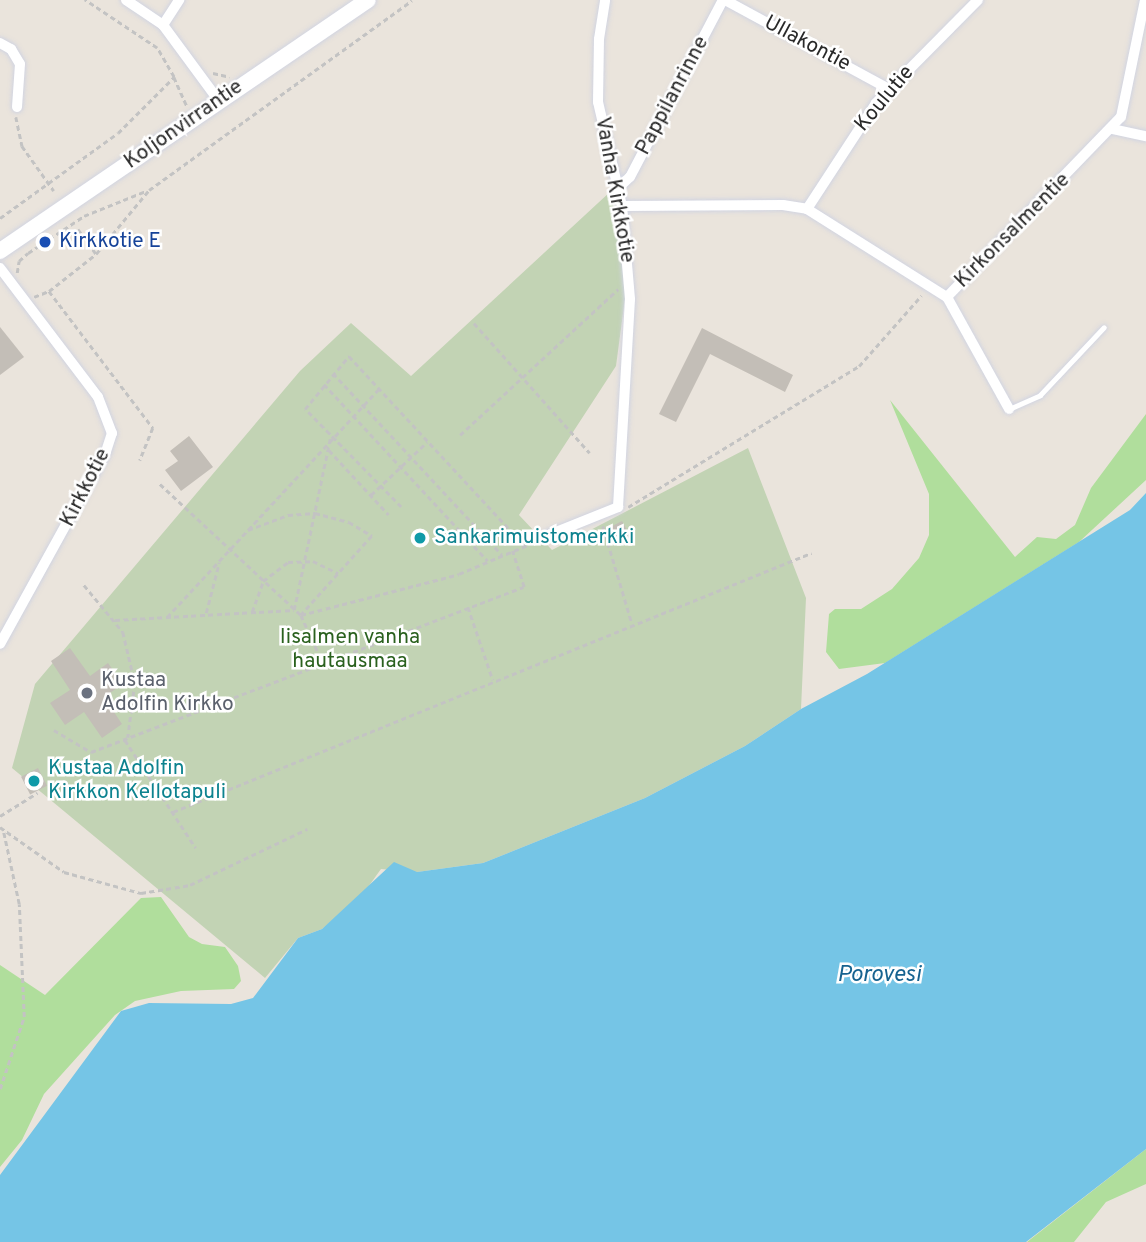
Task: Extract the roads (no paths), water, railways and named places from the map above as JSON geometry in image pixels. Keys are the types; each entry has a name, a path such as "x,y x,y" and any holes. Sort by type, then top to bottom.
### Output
{"main road":[{"name":"Koljonvirrantie","path":"0,251 368,0"}],"street":[{"path":"126,0 163,25 219,101"},
{"path":"163,25 179,0"},
{"name":"Vanha Kirkkotie","path":"545,536 618,507 630,299 622,206 598,102 599,39 605,0"},
{"name":"Pappilanrinne","path":"618,188 630,177 724,0"},
{"name":"Ullakontie","path":"724,0 889,89"},
{"name":"Koulutie","path":"807,209 865,118 889,89 978,0"},
{"name":"Kirkonsalmentie","path":"622,206 783,205 807,209 947,297 1112,129 1127,101 1145,0"},
{"path":"0,43 11,49 20,65 17,107"},
{"path":"1112,129 1146,136"},
{"name":"Kirkkotie","path":"0,644 88,487 112,433 98,397 8,274"},
{"path":"947,297 1009,409"}],"lane":[{"path":"1009,409 1040,396 1104,327"}],"water":[{"name":"Porovesi","path":"1146,493 1146,1149 1026,1242 0,1242 0,1175 121,1011 149,1003 231,1004 253,998 298,938 322,929 394,862 417,872 483,863 645,798 745,746 801,709 867,674 1130,510"}],"place":[{"name":"Kirkkotie E","path":"45,242"},
{"name":"Sankarimuistomerkki","path":"420,538"},
{"name":"Kustaa Adolfin Kirkko","path":"87,693"},
{"name":"Kustaa Adolfin Kirkkon Kellotapuli","path":"34,781"}],"park label":[{"name":"Iisalmen vanha hautausmaa","path":"350,650"}]}
